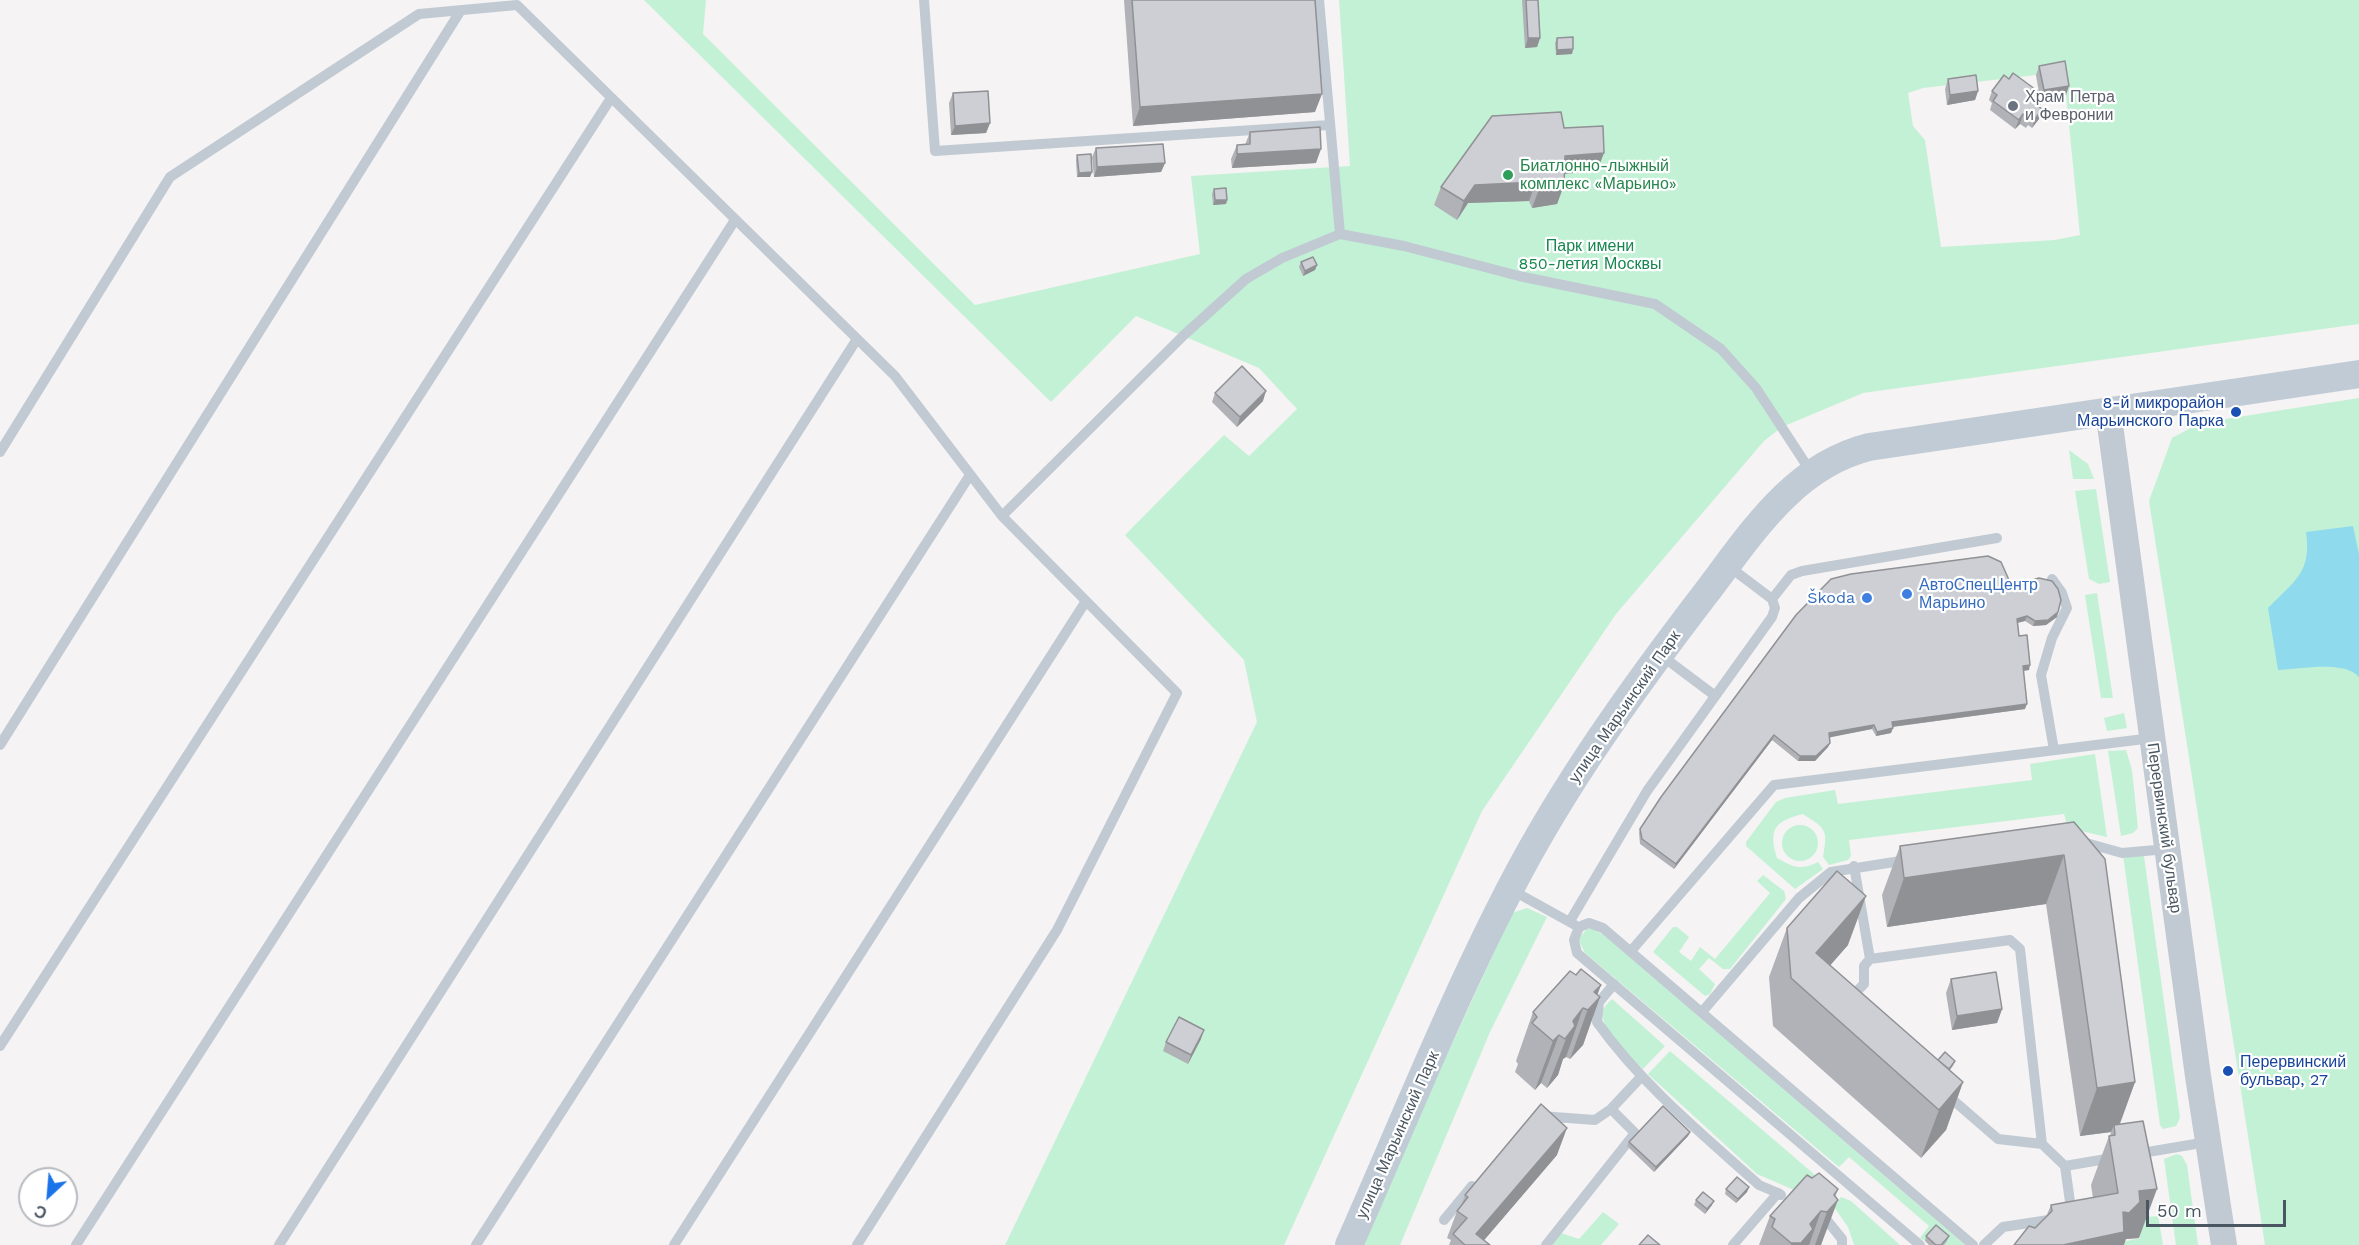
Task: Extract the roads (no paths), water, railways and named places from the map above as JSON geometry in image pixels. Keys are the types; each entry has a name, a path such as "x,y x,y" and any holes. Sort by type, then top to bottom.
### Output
{"main road":[{"name":"улица Марьинский Парк","path":"1349,1245 1510,889 1580,769 1659,654 1727,565 1770,512 1811,472 1834,459 1869,447 2359,374"}],"street":[{"name":"Перервинский бульвар","path":"2108,410 2207,1142 2224,1245"}],"lane":[{"path":"924,0 935,151 1329,125"},
{"path":"1319,0 1340,234"},
{"path":"0,452 170,177 419,14 517,5 895,376 1002,516 1177,693 1057,930 857,1245"},
{"path":"0,745 461,10"},
{"path":"0,1046 611,98"},
{"path":"76,1245 735,220"},
{"path":"1002,516 1184,335 1246,279 1282,258 1340,234 1404,246 1519,276 1654,304 1721,349 1756,388 1811,472"},
{"path":"279,1245 857,339"},
{"path":"476,1245 970,475"},
{"path":"1772,599 1791,575 1802,571 1997,538"},
{"path":"1727,565 1772,599 1774,608 1772,617 1647,791 1574,924 1577,953 1841,1183 1920,1245"},
{"path":"2052,579 2062,592 2067,608 2052,638 2041,675 2054,750"},
{"path":"674,1245 1086,601"},
{"path":"1659,654 1714,695"},
{"path":"1631,951 1774,785 2152,738"},
{"path":"2071,838 2122,853 2167,849"},
{"path":"1702,1012 1799,897 1831,872 1854,866 1923,857"},
{"path":"1854,866 1870,959"},
{"path":"1510,889 1574,924 1589,922 1603,928 1972,1245"},
{"path":"1850,1011 1849,999 1864,984 1864,966 1870,959 2010,940 2020,949 2042,1144"},
{"path":"1614,984 1599,1002 1597,1022 1641,1077 1759,1185 1783,1195 1733,1245"},
{"path":"1532,1115 1595,1120 1611,1110 1641,1077"},
{"path":"1934,1083 1998,1139 2042,1144 2064,1166 2072,1217 2003,1227 1984,1245"},
{"path":"1546,1245 1635,1133 1611,1110"},
{"path":"2064,1166 2207,1142"},
{"path":"1444,1220 1480,1177"},
{"path":"1819,1207 1842,1239 1842,1245"}],"water":[{"path":"2353,526 2359,554 2359,677 2352,672 2333,667 2278,670 2268,608 2293,583 2303,567 2307,546 2306,532"}],"place":[{"name":"Храм Петра и Февронии","path":"2013,106"},
{"name":"Биатлонно-лыжный комплекс «Марьино»","path":"1508,175"},
{"name":"8-й микрорайон Марьинского Парка","path":"2236,412"},
{"name":"АвтоСпецЦентр Марьино","path":"1907,594"},
{"name":"Škoda","path":"1867,598"},
{"name":"Перервинский бульвар, 27","path":"2228,1071"}],"park label":[{"name":"Парк имени 850-летия Москвы","path":"1590,255"}]}
